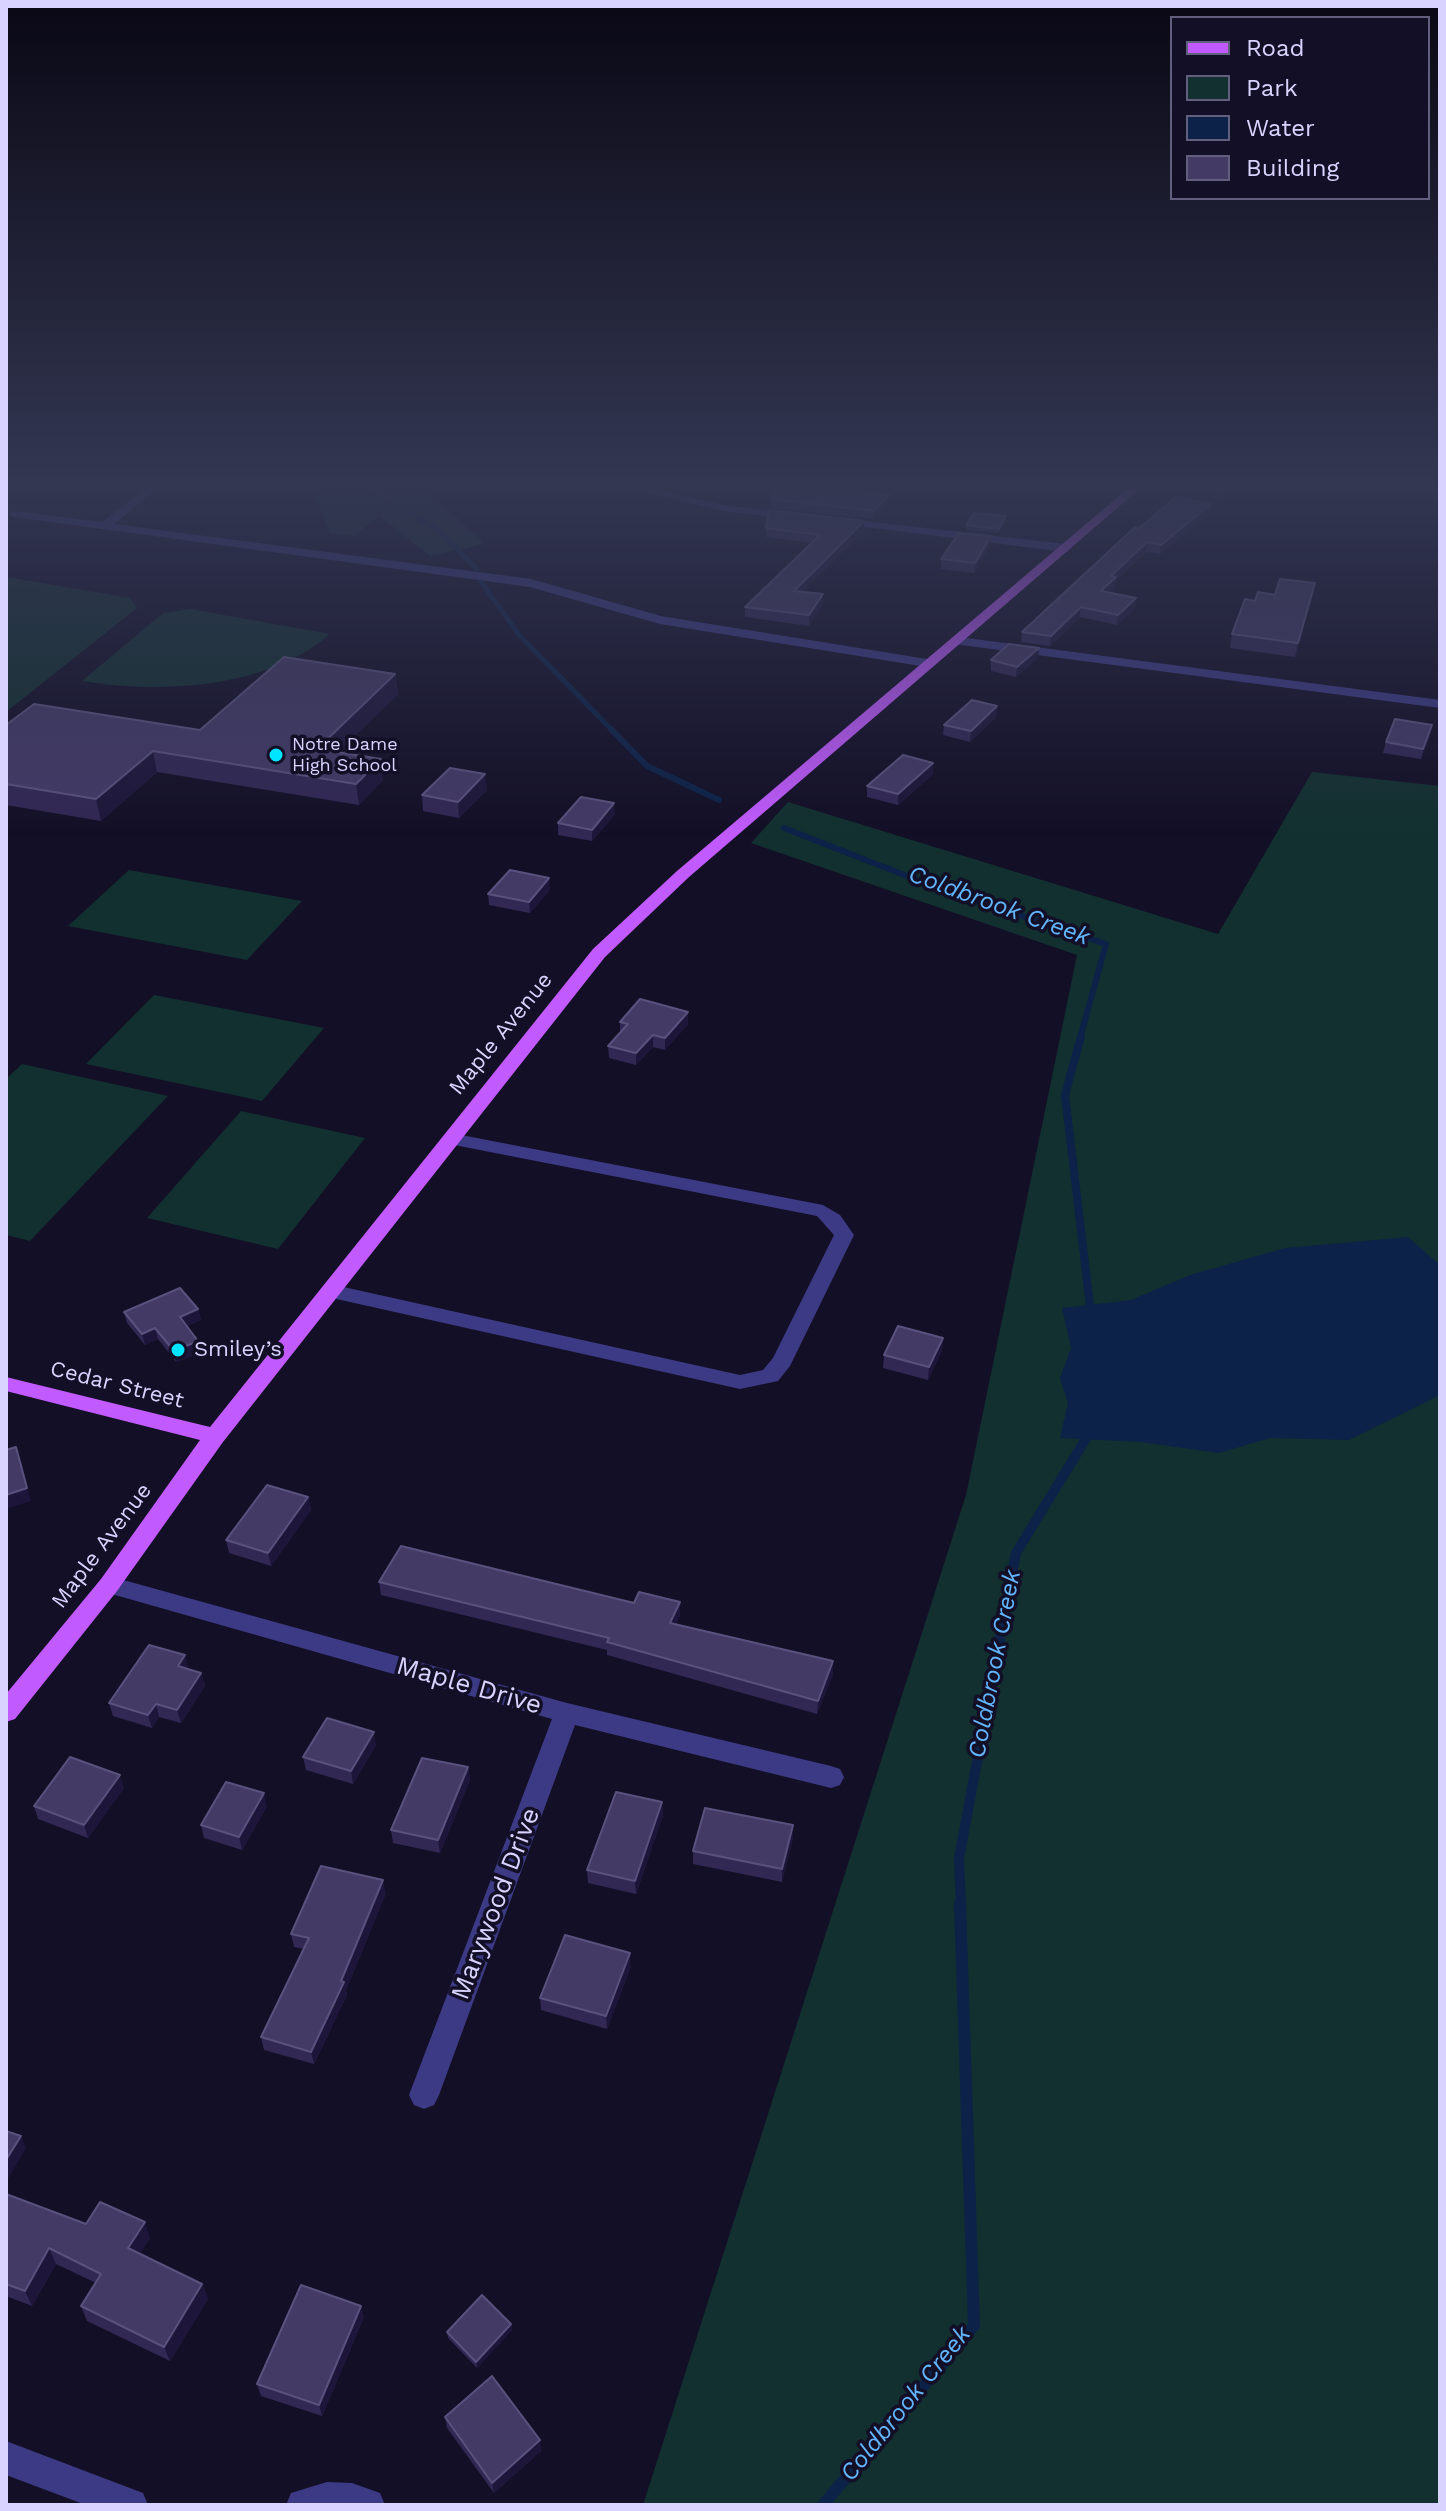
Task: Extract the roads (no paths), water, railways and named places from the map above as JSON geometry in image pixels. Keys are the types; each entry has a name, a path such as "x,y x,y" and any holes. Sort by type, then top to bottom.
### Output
{"main road":[{"name":"Maple Avenue","path":"6,1712 109,1585 215,1436 599,953 683,874 927,663 959,641 1004,602"},
{"name":"Cedar Street","path":"6,1384 215,1436"}],"street":[{"path":"598,602 660,620 927,663"},
{"path":"959,641 1440,704"},
{"path":"330,1291 740,1382 770,1376 782,1361 844,1235 823,1211 451,1139"},
{"name":"Maple Drive","path":"109,1585 567,1713 831,1777"},
{"name":"Marywood Drive","path":"424,2095 567,1713"},
{"path":"6,2458 131,2505"},
{"path":"303,2505 319,2498 357,2501 368,2505"}],"water":[{"path":"1408,1237 1440,1265 1440,1395 1349,1440 1270,1438 1219,1453 1141,1442 1060,1438 1068,1403 1060,1378 1071,1348 1062,1308 1131,1300 1190,1275 1285,1248"}],"waterway":[{"name":"Coldbrook Creek","path":"496,602 520,636 613,731"},
{"name":"Coldbrook Creek","path":"611,729 647,766 719,800"},
{"name":"Coldbrook Creek","path":"784,828 935,887 1106,944 1080,1038"},
{"name":"Coldbrook Creek","path":"1081,1036 1065,1095 1091,1315"},
{"name":"Coldbrook Creek","path":"961,1906 959,1858 1016,1553 1090,1432"},
{"name":"Coldbrook Creek","path":"823,2505 974,2326 960,1904"}],"place":[{"name":"Notre Dame High School","path":"276,755"},
{"name":"Smiley’s","path":"178,1350"}]}
